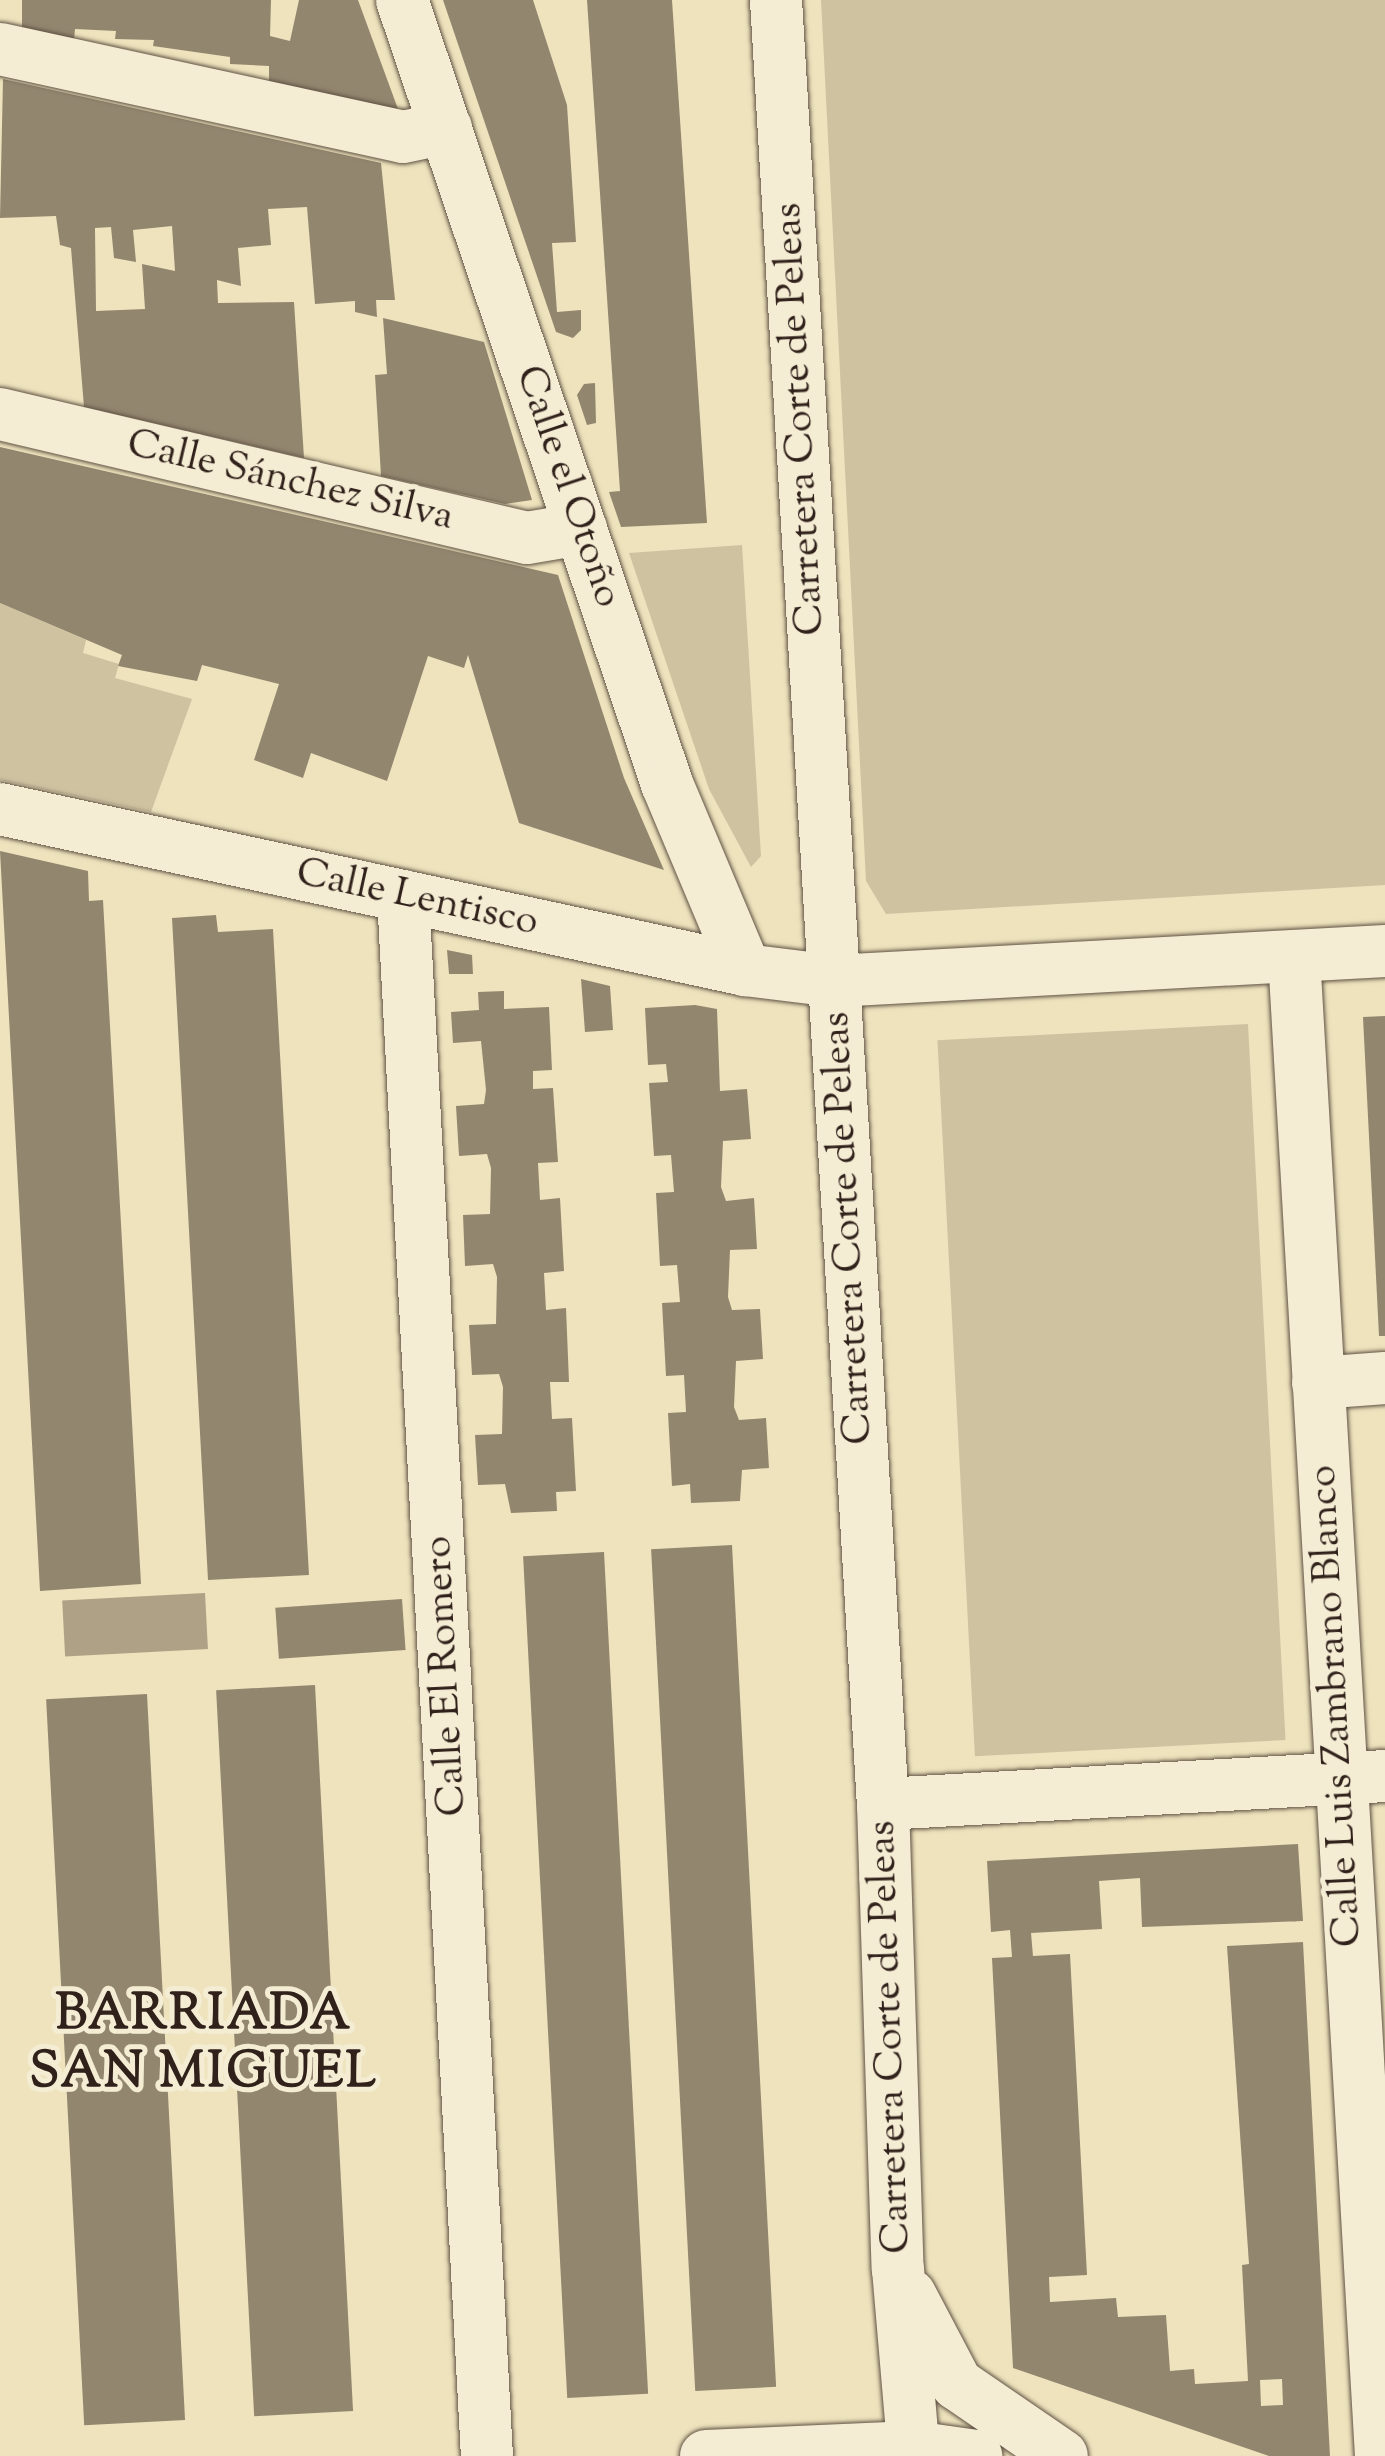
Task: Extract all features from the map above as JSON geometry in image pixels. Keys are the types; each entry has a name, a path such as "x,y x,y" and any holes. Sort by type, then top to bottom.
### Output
{"street":[{"name":"Calle el Otoño","path":"402,0 668,784 745,970"},
{"name":"Carretera Corte de Peleas","path":"776,0 883,1804 898,2269 913,2439"},
{"path":"0,49 404,137 446,128"},
{"name":"Calle Sánchez Silva","path":"0,414 527,538 581,529"},
{"name":"Calle Lentisco","path":"0,809 745,970 834,981 1385,951"},
{"name":"Calle El Romero","path":"402,896 488,2456"},
{"name":"Calle Luis Zambrano Blanco","path":"1294,956 1318,1382 1363,1777 1381,2456"},
{"path":"1318,1382 1385,1378"},
{"path":"883,1804 1363,1777"},
{"path":"898,2269 957,2384 1019,2448"},
{"path":"706,2456 913,2439 1019,2448"}],"shaded area":[{"path":"821,0 1385,0 1385,885 886,914 866,881"},
{"path":"742,545 761,856 751,867 709,789 629,553"},
{"path":"0,603 86,640 83,653 119,664 115,678 192,699 151,812 0,780"},
{"path":"1248,1024 1286,1740 975,1756 937,1040"},
{"path":"205,1593 208,1649 65,1656 62,1600"}],"building":[{"path":"22,0 271,0 270,36 290,41 299,0 358,0 398,109 269,83 269,66 230,64 230,57 153,46 154,40 115,39 116,31 75,29 74,40 22,32"},
{"path":"443,0 533,0 567,105 576,242 552,243 557,312 581,310 581,330 573,338 556,332"},
{"path":"587,0 672,0 707,523 621,527 609,492 620,491"},
{"path":"3,79 381,163 395,300 376,300 377,317 355,312 355,301 315,304 307,207 268,209 271,245 238,248 241,286 217,280 218,303 294,302 304,458 84,407 71,248 60,245 56,216 0,218","holes":["172,226 175,271 142,264 145,309 96,311 95,228 111,227 114,258 136,262 133,230"]},
{"path":"383,318 484,342 532,500 505,504 381,476 375,375 387,374"},
{"path":"595,383 596,423 587,425 577,395 584,384"},
{"path":"0,447 558,575 624,778 664,870 519,823 468,655 464,668 428,656 387,781 311,753 303,778 254,760 279,684 202,665 197,681 118,666 122,655 0,603"},
{"path":"0,851 88,871 89,901 103,900 141,1584 40,1591"},
{"path":"216,915 218,932 273,929 309,1575 208,1580 172,918"},
{"path":"447,950 472,955 473,974 449,974"},
{"path":"581,979 610,986 613,1030 585,1032"},
{"path":"504,991 504,1009 549,1007 552,1070 533,1071 533,1089 553,1088 558,1162 538,1163 540,1200 560,1198 564,1271 544,1273 546,1310 566,1308 569,1382 550,1382 552,1419 572,1418 576,1491 556,1492 557,1511 511,1513 505,1484 478,1485 475,1435 502,1434 503,1387 499,1374 472,1375 469,1325 496,1324 497,1277 493,1264 465,1266 463,1215 490,1214 491,1168 487,1154 459,1156 456,1106 484,1104 486,1090 481,1041 453,1043 451,1012 479,1010 478,992"},
{"path":"695,1005 717,1009 720,1091 747,1089 751,1139 723,1141 721,1187 726,1201 754,1198 757,1249 730,1250 728,1297 732,1310 760,1309 763,1359 736,1361 734,1407 739,1420 766,1418 769,1468 742,1470 740,1501 691,1503 690,1484 672,1486 668,1413 686,1412 684,1375 666,1376 662,1303 680,1302 677,1265 660,1266 656,1193 674,1192 671,1155 654,1156 649,1083 668,1082 666,1064 648,1065 645,1008"},
{"path":"1385,1016 1385,1336 1379,1336 1363,1017"},
{"path":"732,1545 776,2387 695,2391 651,1549"},
{"path":"604,1552 648,2394 567,2398 523,1556"},
{"path":"402,1599 406,1650 279,1659 275,1608"},
{"path":"315,1685 353,2411 254,2416 216,1690"},
{"path":"147,1694 185,2420 84,2425 46,1699"},
{"path":"1298,1844 1303,1921 1142,1927 1140,1878 1099,1881 1102,1929 1031,1933 1033,1956 1070,1954 1087,2275 1049,2277 1050,2302 1116,2298 1118,2317 1166,2315 1170,2371 1194,2369 1195,2384 1248,2381 1242,2265 1249,2264 1227,1946 1303,1942 1330,2456 1269,2456 1013,2368 992,1958 1012,1957 1010,1930 991,1932 987,1861","holes":["1282,2379 1283,2405 1261,2406 1260,2380"]}],"district":[{"name":"BARRIADA SAN MIGUEL","path":"204,2045"}]}
